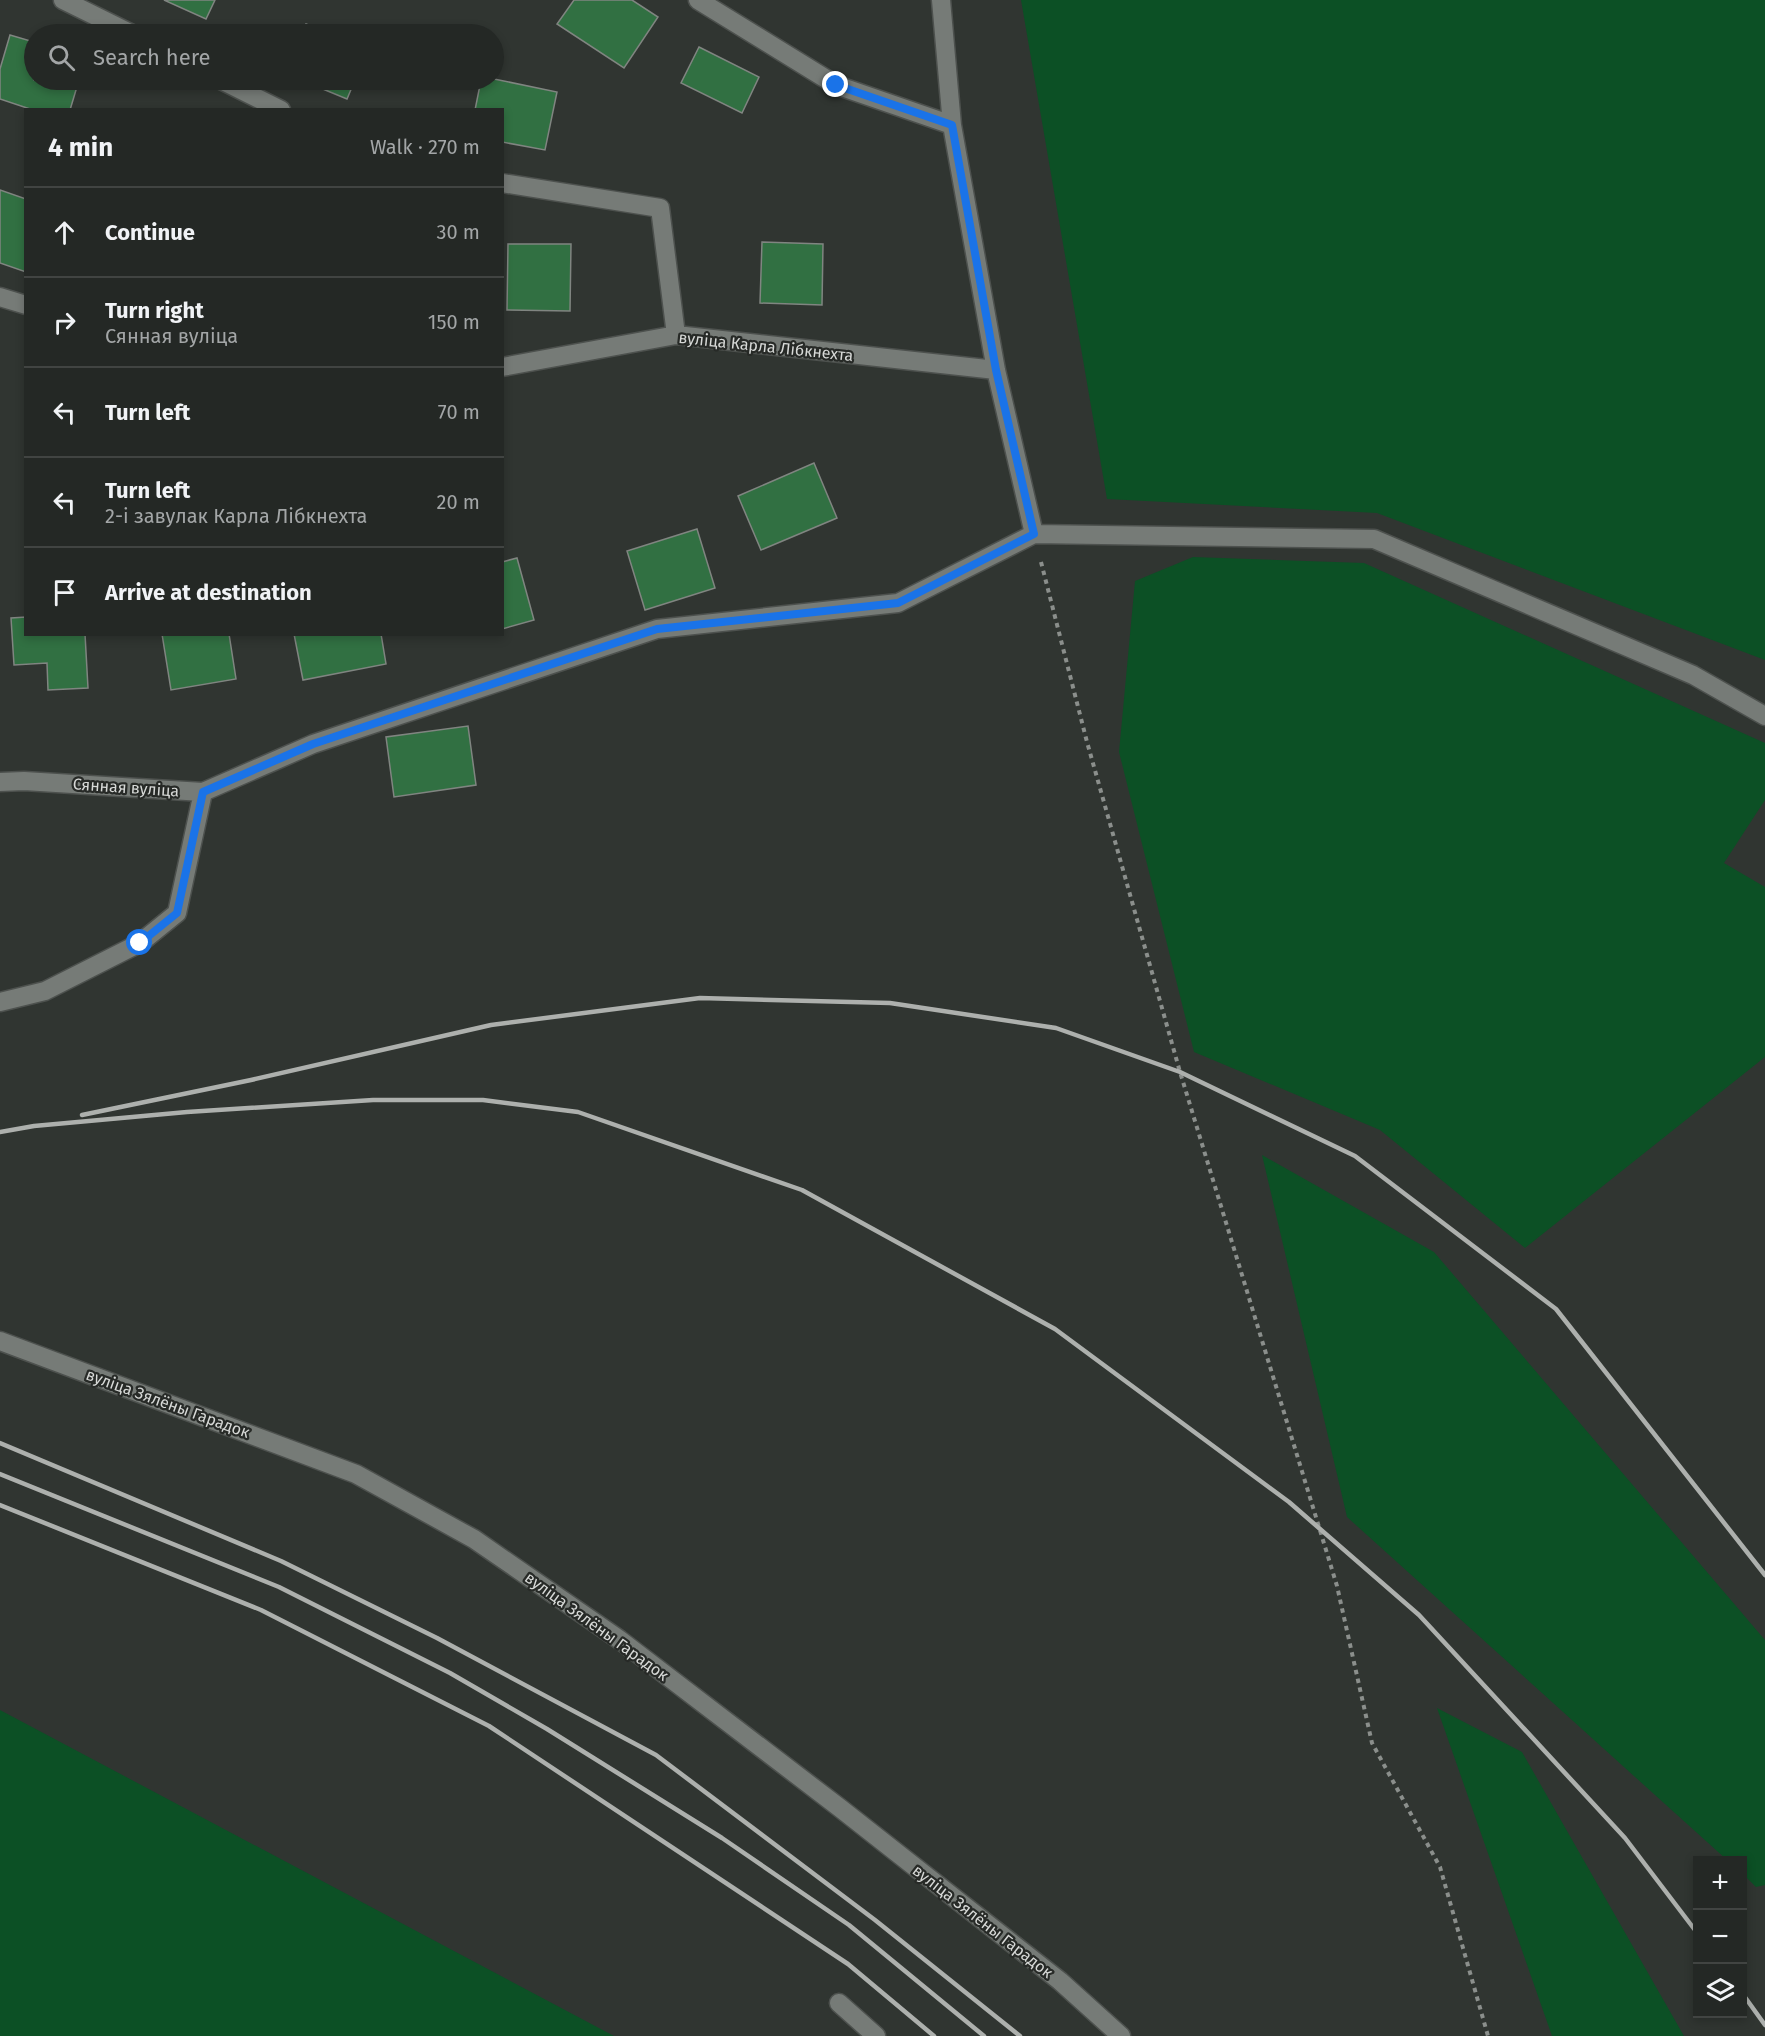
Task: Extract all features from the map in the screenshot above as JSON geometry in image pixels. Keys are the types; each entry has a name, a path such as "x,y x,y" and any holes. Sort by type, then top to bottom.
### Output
{"street":[{"path":"63,0 112,24"},
{"path":"698,0 836,85 952,125"},
{"path":"941,0 952,125 996,370 1034,534 1374,539 1693,675 1765,716"},
{"path":"241,90 277,108"},
{"path":"504,183 660,208 676,335"},
{"path":"0,297 24,304"},
{"name":"вуліца Карла Лібкнехта","path":"504,368 676,335 996,370"},
{"name":"Сянная вуліца","path":"0,782 24,781 203,792 313,744 657,629 898,603 1034,534"},
{"path":"0,1002 45,991 140,943 177,913 203,792"},
{"name":"вуліца Зялёны Гарадок","path":"0,1341 356,1474 474,1539 620,1640 840,1808 1060,1982 1121,2036"},
{"path":"839,2003 876,2036"}],"path":[{"path":"1034,534 1087,742 1177,1060 1337,1586 1372,1743 1440,1867 1488,2036"}],"green space":[{"path":"1021,0 1765,0 1765,660 1377,513 1107,499"},
{"path":"1193,557 1364,563 1765,743 1765,800 1724,863 1765,887 1765,1057 1525,1248 1380,1130 1194,1052 1119,752 1135,581"},
{"path":"1262,1155 1434,1252 1765,1640 1765,1885 1756,1887 1747,1878 1747,1856 1723,1856 1347,1517"},
{"path":"1437,1708 1522,1752 1684,2036 1552,2036"},
{"path":"0,1710 614,2036 0,2036"}],"building":[{"path":"164,0 215,0 206,19"},
{"path":"574,0 632,0 658,17 624,68 557,24"},
{"path":"10,35 24,39 24,90 76,90 71,108 27,108 0,99 0,69"},
{"path":"699,47 759,77 742,113 681,83"},
{"path":"504,81 557,92 545,150 504,142 504,108 475,108 479,90 504,90"},
{"path":"325,90 351,90 347,99"},
{"path":"0,190 24,198 24,271 0,263"},
{"path":"762,242 823,244 822,305 760,303"},
{"path":"508,244 571,244 570,311 507,310"},
{"path":"814,463 837,518 761,550 738,496"},
{"path":"697,529 715,588 645,610 627,551"},
{"path":"517,558 534,620 504,628 504,561"},
{"path":"24,617 24,636 85,636 88,688 48,690 47,663 14,665 11,618"},
{"path":"162,636 229,636 236,679 171,690"},
{"path":"294,636 381,636 386,664 303,680"},
{"path":"468,726 476,785 394,797 386,737"}],"railway":[{"path":"82,1115 251,1080 491,1025 700,998 890,1003 1056,1028 1180,1072 1355,1156 1556,1309 1765,1575"},
{"path":"0,1132 34,1126 187,1112 373,1100 483,1100 578,1112 802,1190 1055,1329 1289,1502 1419,1615 1625,1838 1693,1927"},
{"path":"0,1443 281,1561 437,1638 656,1755 875,1920 1020,2036"},
{"path":"0,1474 279,1587 450,1673 547,1729 722,1838 849,1925 984,2036"},
{"path":"0,1505 261,1610 489,1726 848,1964 934,2036"},
{"path":"1747,2000 1765,2025"}],"route":[{"path":"140,943 177,913 203,792 313,744 657,629 898,603 1034,534 996,370 952,125 836,85"}]}
